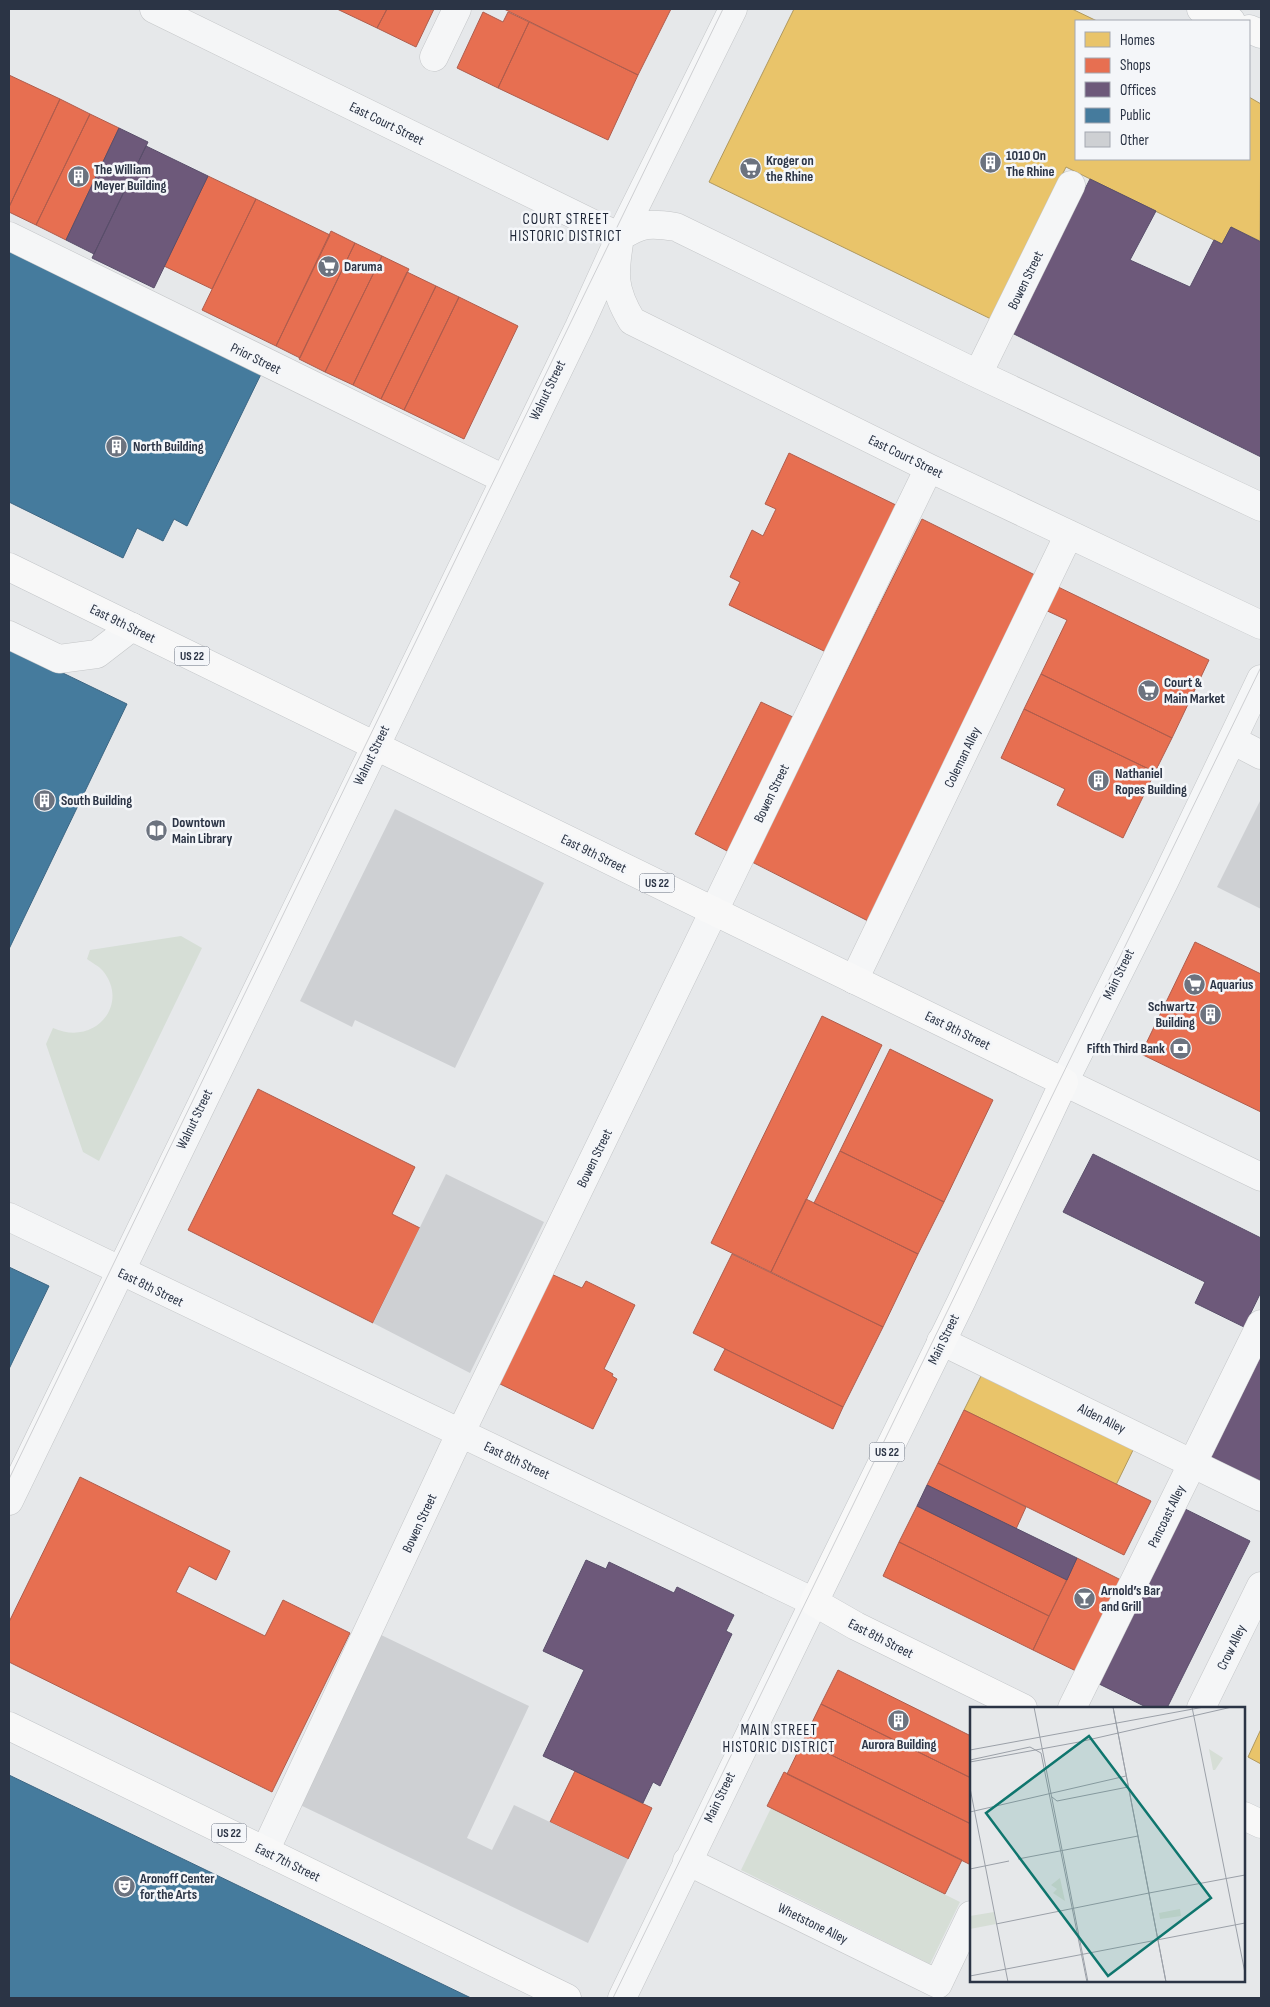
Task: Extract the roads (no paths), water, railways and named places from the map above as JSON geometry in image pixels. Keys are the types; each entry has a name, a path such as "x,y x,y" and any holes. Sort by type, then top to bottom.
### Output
{"main road":[{"path":"1201,9 1228,20"},
{"name":"East 9th Street","path":"9,567 376,745 409,764 1064,1082"},
{"name":"Main Street","path":"814,1602 1064,1082"},
{"name":"East 8th Street","path":"814,1602 856,1626 1021,1707"},
{"name":"East 7th Street","path":"9,1726 566,1998"},
{"path":"1245,1816 1261,1824"}],"street":[{"name":"East Court Street","path":"154,9 620,237 614,272 620,302 632,321 929,468 1261,625"},
{"path":"434,56 457,9"},
{"name":"Walnut Street","path":"9,1501 15,1470 120,1271 579,327 620,237 733,9"},
{"name":"Bowen Street","path":"978,374 1071,186"},
{"path":"620,237 638,225 655,224 676,227 978,374 1261,507"},
{"name":"Prior Street","path":"9,236 504,479"},
{"name":"Bowen Street","path":"265,1850 460,1434 929,468"},
{"name":"Coleman Alley","path":"854,980 1069,534"},
{"path":"9,635 59,659 97,654 132,627"},
{"name":"Main Street","path":"1064,1082 1261,679"},
{"path":"1232,740 1261,755"},
{"name":"East 9th Street","path":"1064,1082 1261,1177"},
{"name":"East 8th Street","path":"9,1218 814,1602"},
{"name":"Pancoast Alley","path":"1072,1707 1261,1324"},
{"name":"Alden Alley","path":"941,1341 1261,1497"},
{"name":"Crow Alley","path":"1201,1707 1261,1586"},
{"name":"Main Street","path":"622,1998 814,1602"},
{"name":"Whetstone Alley","path":"687,1861 938,1984 970,1917"}],"tram line":[{"path":"9,1479 723,9"},
{"path":"613,1998 1261,667"}],"place":[{"name":"1010 On The Rhine","path":"990,163"},
{"name":"Kroger on the Rhine","path":"750,168"},
{"name":"The William Meyer Building","path":"78,177"},
{"name":"Daruma","path":"328,266"},
{"name":"North Building","path":"117,446"},
{"name":"Court & Main Market","path":"1148,690"},
{"name":"Nathaniel Ropes Building","path":"1099,781"},
{"name":"South Building","path":"45,800"},
{"name":"Downtown Main Library","path":"156,830"},
{"name":"Aquarius","path":"1194,984"},
{"name":"Schwartz Building","path":"1211,1014"},
{"name":"Fifth Third Bank","path":"1181,1048"},
{"name":"Arnold’s Bar and Grill","path":"1085,1598"},
{"name":"Aurora Building","path":"899,1721"},
{"name":"Aronoff Center for the Arts","path":"124,1886"}],"district":[{"name":"COURT STREET HISTORIC DISTRICT","path":"566,228"},
{"name":"MAIN STREET HISTORIC DISTRICT","path":"779,1738"}]}
